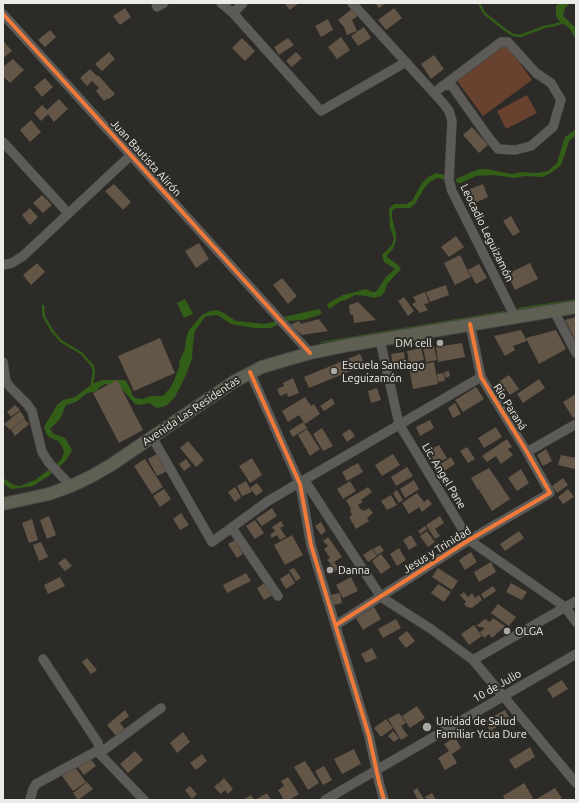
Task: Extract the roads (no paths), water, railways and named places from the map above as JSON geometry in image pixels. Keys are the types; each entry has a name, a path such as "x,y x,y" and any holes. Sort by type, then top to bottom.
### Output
{"main road":[{"name":"Avenida Las Residentas","path":"3,504 49,494 71,486 111,465 250,372 282,360 310,352 576,307"}],"street":[{"path":"221,3 233,13 321,111 406,62"},
{"path":"233,13 243,3"},
{"name":"Leocadio Leguizamón","path":"352,3 449,111 452,121 449,180 452,191 515,317"},
{"name":"Juan Bautista Alirón","path":"3,14 310,352"},
{"path":"434,93 444,85 501,42 508,42 536,73 551,83 561,100 553,127 532,146 515,150 498,149 452,86 444,85"},
{"path":"3,142 68,213"},
{"path":"3,265 12,263 23,256 131,155"},
{"path":"554,311 576,353"},
{"name":"Rio Paraná","path":"470,324 481,377 550,493"},
{"name":"Lic. Angel Pane","path":"380,340 399,424 469,540 565,607 576,622"},
{"path":"3,362 6,381 32,411 42,452 71,486"},
{"path":"250,372 303,482 381,597 431,629 473,660 576,783"},
{"path":"152,437 212,542 268,501 481,377"},
{"path":"527,452 575,428"},
{"path":"303,482 311,546 369,736 373,772 384,800"},
{"name":"Jesus y Trinidad","path":"336,625 469,540 550,493"},
{"path":"232,528 278,596"},
{"path":"473,660 576,601"},
{"name":"10 de Julio","path":"325,800 576,654"},
{"path":"43,659 98,743 98,752 144,800"},
{"path":"30,800 36,784 98,752 161,708"}],"waterway":[{"path":"479,3 484,13 513,35 520,36 563,22"},
{"path":"43,306 44,317 53,332 61,341 81,353 92,365 94,370 92,385"}],"place":[{"name":"DM cell","path":"440,343"},
{"name":"Escuela Santiago Leguizamón","path":"334,371"},
{"name":"Danna","path":"330,570"},
{"name":"OLGA","path":"507,631"},
{"name":"Unidad de Salud Familiar Ycua Dure","path":"427,727"}]}
